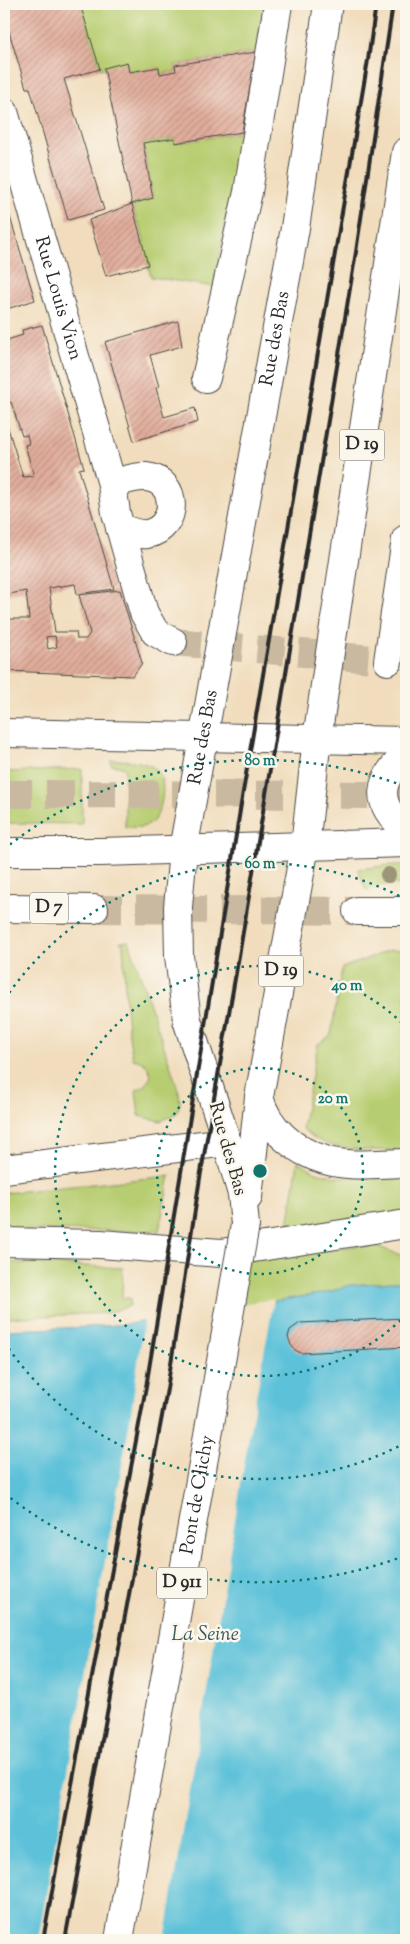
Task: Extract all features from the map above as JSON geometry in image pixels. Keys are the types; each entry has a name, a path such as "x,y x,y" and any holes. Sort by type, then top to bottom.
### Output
{"main road":[{"path":"206,378 248,192 278,4"},
{"name":"Rue des Bas","path":"245,1225 242,1194 187,1020 179,956 178,907 183,850 294,228 328,4"},
{"name":"Rue Louis Vion","path":"4,112 112,484 116,513 148,622 159,635 173,642"},
{"name":"Rue des Bas","path":"245,1225 259,1097 305,846 317,738 406,152"},
{"path":"112,484 134,477 153,478 162,483 171,498 171,509 168,518 164,524 153,532 146,534 136,533 120,528"},
{"path":"389,661 406,540"},
{"path":"4,733 406,740"},
{"path":"406,755 389,773 383,789 386,805 397,822 406,829"},
{"path":"4,852 94,852 406,843"},
{"name":"D 7","path":"4,908 94,909"},
{"path":"357,911 406,911"},
{"path":"259,1097 262,1108 274,1128 290,1142 314,1156 326,1161 347,1163 406,1163"},
{"path":"4,1169 227,1142"},
{"path":"4,1242 100,1244 221,1253 406,1224"},
{"name":"Pont de Clichy","path":"118,1940 245,1225"}],"green space":[{"path":"80,4 264,4 256,52 175,65 176,71 160,74 159,68 129,72 127,63 100,69"},
{"path":"242,132 214,287 151,277 142,244 144,242 132,204 153,198 143,143 175,138 176,143"},
{"path":"111,760 140,762 156,769 160,774 163,788 161,804 159,812 148,825 125,827 125,770 122,767 111,765"},
{"path":"82,769 82,824 4,823 4,772"},
{"path":"406,865 406,884 382,885 366,890 358,869"},
{"path":"129,941 179,1092 180,1104 177,1113 161,1121 139,1116 136,1090 145,1086 151,1076 145,1064 133,1059 130,1045 123,944 120,942"},
{"path":"390,950 406,950 406,1151 337,1147 312,1137 302,1128 318,1044 331,1035 342,968"},
{"path":"298,1161 316,1172 337,1177 406,1178 406,1214 288,1226"},
{"path":"170,1176 159,1231 4,1230 4,1193"},
{"path":"371,1244 406,1257 406,1281 351,1285 326,1293 233,1308 239,1261"},
{"path":"4,1262 123,1268 122,1298 130,1298 130,1306 108,1313 4,1318"}],"water":[{"name":"La Seine","path":"406,1281 406,1940 4,1940 4,1330 128,1324 326,1293 351,1285"}],"pier":[{"path":"274,1299 251,1424 165,1940 38,1940 130,1420 144,1319"}],"building":[{"path":"10,4 80,4 100,69 64,79 104,210 68,220 30,88 26,88 4,15 4,6"},
{"path":"256,52 242,132 175,143 175,138 143,143 153,198 132,204 104,68 127,62 129,72 159,67 160,74 176,71 175,65"},
{"path":"4,197 35,300 4,310"},
{"path":"132,204 148,265 106,276 89,220"},
{"path":"178,321 182,346 150,355 159,387 156,388 164,417 195,408 198,422 134,441 105,342"},
{"path":"42,325 84,468 79,469 114,589 77,594 75,584 49,588 55,632 76,632 77,639 86,639 90,633 79,595 120,590 142,663 133,676 4,671 4,619 29,619 26,591 4,595 4,415 23,477 34,476 25,445 29,444 27,435 22,436 11,402 4,405 4,341 23,335 22,330","holes":["55,636 57,647 48,649 46,637"]},
{"path":"406,1318 406,1347 301,1353 295,1350 288,1337 290,1330 300,1323"}],"tunnel":[{"path":"173,642 373,659"},
{"path":"4,794 406,795"},
{"path":"94,909 357,911"}],"railway":[{"path":"43,1940 146,1387 243,792 376,4"},
{"path":"65,1940 167,1389 200,1178 240,950 356,252 393,4"}]}
